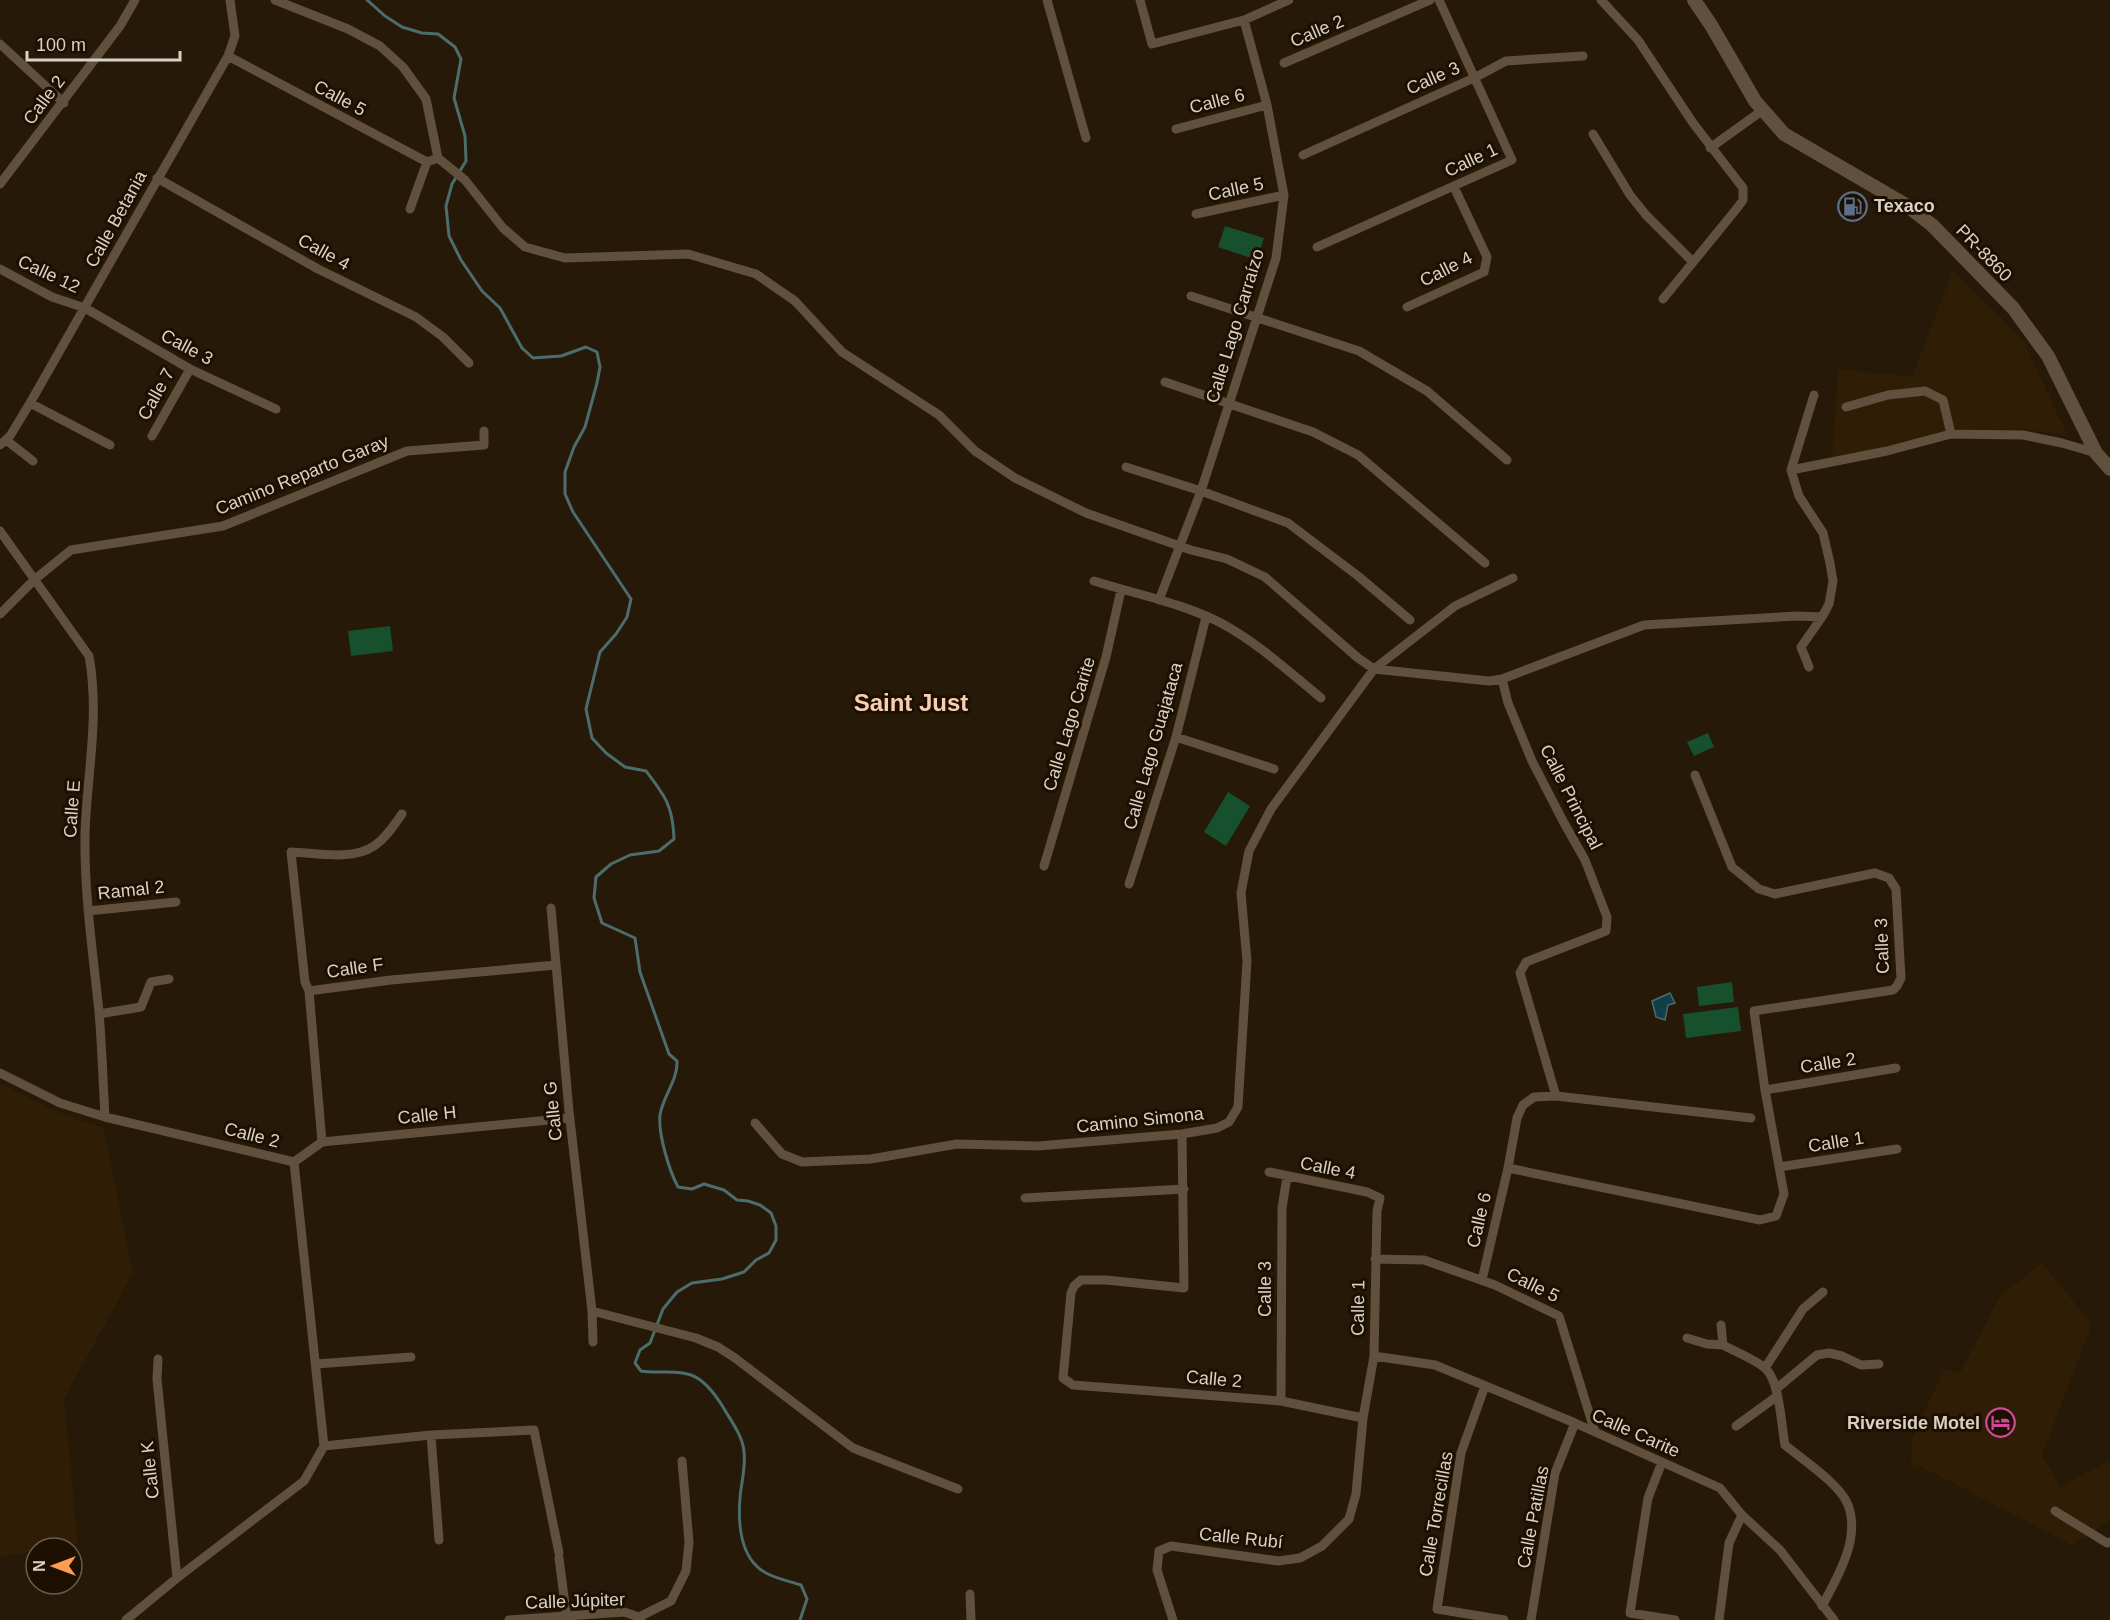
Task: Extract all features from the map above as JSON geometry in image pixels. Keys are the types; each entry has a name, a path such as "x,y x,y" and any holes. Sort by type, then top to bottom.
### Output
{"street":[{"name":"Calle 2","path":"0,184 64,103 120,26 135,0"},
{"name":"Calle Betania","path":"3,442 30,403 228,56 235,36 230,0"},
{"path":"274,0 348,29 380,46 403,67 426,99 438,158 463,178 503,228 525,247 565,258 688,254 756,274 795,301 842,352 933,410 975,451 1015,478 1086,513 1179,546 1227,559 1265,577 1358,658 1374,669 1478,681 1502,679 1644,625 1796,616 1822,617"},
{"path":"1047,0 1086,138"},
{"path":"1140,0 1152,44 1244,20 1290,0"},
{"name":"Calle 2","path":"1284,63 1430,0"},
{"name":"Calle 1","path":"1317,247 1512,160 1439,0"},
{"path":"1601,0 1638,40 1710,148 1743,188 1743,200 1663,299"},
{"name":"PR-8860","path":"1694,0 1755,101 1784,134 1906,205 1932,225 2013,308 2048,356 2096,453 2110,469"},
{"name":"Calle Lago Carraízo","path":"1159,600 1201,491 1276,258 1284,195 1267,105 1244,20"},
{"path":"0,44 64,103"},
{"name":"Calle 5","path":"228,56 427,162"},
{"name":"Calle 3","path":"1303,155 1476,77 1506,61 1583,56"},
{"name":"Calle 6","path":"1176,129 1267,105"},
{"path":"1710,148 1763,110"},
{"path":"1593,134 1630,195 1646,215 1693,262"},
{"path":"410,209 427,162 438,158"},
{"name":"Calle 4","path":"157,178 318,269 416,317 443,337 468,363"},
{"name":"Calle 4","path":"1407,307 1484,272 1487,257 1454,187"},
{"name":"Calle 5","path":"1196,214 1284,195"},
{"name":"Calle 12","path":"0,269 52,297 85,308"},
{"path":"1191,296 1359,351 1427,391 1507,460"},
{"name":"Calle 3","path":"85,308 189,369 276,409"},
{"name":"Calle 7","path":"152,436 189,369"},
{"path":"1165,382 1313,432 1358,455 1485,563"},
{"path":"1846,407 1888,395 1925,391 1943,400 1951,434"},
{"path":"1809,667 1801,647 1829,604 1833,581 1823,533 1799,496 1791,470 1814,394"},
{"path":"30,403 111,445"},
{"name":"Camino Reparto Garay","path":"0,614 34,580 71,550 223,526 407,451 484,445 484,431"},
{"path":"1791,470 1887,451 1951,434 2023,435 2096,453"},
{"path":"3,442 33,461"},
{"path":"1126,467 1201,491 1288,523 1358,576 1410,620"},
{"name":"Calle E","path":"0,531 89,656 93,678 94,730 85,834 88,911 99,1014 105,1117"},
{"name":"Camino Simona","path":"755,1123 782,1155 802,1162 871,1159 957,1144 1038,1146 1182,1134 1217,1128 1229,1122 1238,1107 1246,961 1241,893 1249,851 1271,809 1374,669 1455,606 1513,578"},
{"path":"1094,581 1206,616 1252,642 1321,698"},
{"name":"Calle Lago Carite","path":"1044,866 1106,657 1120,590"},
{"name":"Calle Lago Guajataca","path":"1129,884 1176,737 1206,616"},
{"name":"Calle Principal","path":"1502,679 1508,703 1532,761 1585,860 1607,917 1606,931 1526,962 1520,973 1556,1096"},
{"path":"1176,737 1274,769"},
{"name":"Calle 3","path":"1508,1168 1760,1220 1776,1216 1784,1194 1765,1090 1754,1011 1893,990 1897,987 1901,978 1896,889 1889,878 1875,873 1775,894 1759,889 1732,867 1695,775"},
{"path":"309,991 305,982 291,852 344,854 372,848 402,814"},
{"name":"Ramal 2","path":"88,911 176,902"},
{"name":"Calle G","path":"551,908 594,1342"},
{"name":"Calle F","path":"322,1142 309,991 391,980 556,965"},
{"path":"99,1014 141,1007 151,982 169,979"},
{"name":"Calle 2","path":"1765,1090 1896,1068"},
{"name":"Calle 2","path":"0,1073 60,1103 105,1117 294,1162 324,1446"},
{"name":"Calle 6","path":"1482,1280 1517,1118 1523,1105 1534,1097 1556,1096 1751,1118"},
{"name":"Calle H","path":"322,1142 570,1118"},
{"path":"1025,1198 1184,1189 1182,1134"},
{"path":"294,1162 322,1142"},
{"name":"Calle 1","path":"1779,1167 1897,1149"},
{"name":"Calle 4","path":"1269,1172 1367,1192 1380,1198"},
{"name":"Calle 3","path":"1281,1401 1282,1208 1287,1177"},
{"name":"Calle 2","path":"1184,1189 1184,1288 1106,1280 1081,1280 1074,1286 1071,1293 1063,1378 1073,1385 1281,1401 1363,1418"},
{"name":"Calle 1","path":"1363,1418 1374,1356 1375,1259 1377,1211 1380,1198"},
{"name":"Calle 5","path":"1375,1259 1424,1260 1482,1280 1559,1316 1595,1432"},
{"path":"1765,1368 1803,1309 1823,1292"},
{"path":"592,1311 696,1338 718,1347 853,1448 958,1489"},
{"path":"1721,1325 1723,1345"},
{"path":"1687,1338 1707,1344 1723,1345 1765,1368 1776,1393 1785,1445 1829,1480 1848,1504 1852,1527 1848,1547 1839,1574 1822,1606"},
{"path":"1736,1426 1776,1393 1816,1355 1829,1353 1862,1365 1879,1364"},
{"name":"Calle Carite","path":"1374,1356 1435,1365 1575,1423 1720,1488 1742,1515 1780,1550 1834,1620"},
{"path":"316,1364 411,1357"},
{"name":"Calle K","path":"158,1359 157,1379 177,1578"},
{"name":"Calle Torrecillas","path":"1485,1386 1461,1453 1437,1609 1503,1620"},
{"name":"Calle Rubí","path":"1173,1620 1157,1570 1159,1551 1171,1546 1278,1561 1300,1558 1322,1546 1349,1519 1356,1494 1363,1418"},
{"name":"Calle Patillas","path":"1531,1620 1555,1473 1575,1423"},
{"path":"126,1620 304,1480 324,1446 431,1435 534,1430 559,1556 567,1618"},
{"path":"431,1435 439,1540"},
{"path":"640,1618 671,1601 686,1571 689,1542 682,1461"},
{"path":"1662,1462 1648,1498 1630,1613 1675,1620"},
{"path":"2055,1511 2107,1543 2110,1542"},
{"path":"1719,1620 1729,1544 1742,1515"},
{"path":"970,1594 971,1620"},
{"name":"Calle Júpiter","path":"509,1620 567,1618 624,1612 640,1618"}],"shaded area":[{"path":"1953,270 2024,342 2067,435 2025,430 1957,429 1832,461 1838,369 1912,377"},
{"path":"0,1083 58,1112 104,1128 133,1273 64,1399 77,1536 24,1536 24,1553 0,1557"},
{"path":"2042,1263 2092,1324 2042,1455 2060,1487 2110,1460 2110,1520 2072,1545 1920,1466 1911,1464 1912,1439 1944,1370 1960,1373 2000,1296"}],"green space":[{"path":"1225,226 1264,238 1257,260 1218,247"},
{"path":"390,626 393,651 351,656 348,631"},
{"path":"1708,733 1714,747 1694,756 1687,742"},
{"path":"1228,792 1250,806 1226,846 1204,832"},
{"path":"1732,982 1734,1002 1699,1006 1697,987"},
{"path":"1738,1007 1741,1031 1686,1038 1683,1014"}],"water":[{"path":"1670,993 1675,1003 1668,1005 1665,1020 1656,1017 1652,1001"}],"waterway":[{"path":"367,0 402,27 422,33 438,34 455,47 461,59 454,98 465,136 466,161 452,184 446,206 449,236 461,260 482,291 500,308 522,348 533,358 561,356 586,347 597,352 600,367 597,383 585,427 574,447 565,472 565,494 573,512 631,599 627,617 600,652 586,709 592,738 606,753 625,767 646,771 658,788 670,810 674,839 659,851 630,855 611,864 596,877 594,898 602,923 635,938 640,972 669,1054 677,1061 675,1075 660,1115 660,1123 665,1152 678,1187 692,1189 704,1184 724,1190 737,1200 760,1205 771,1213 776,1226 776,1240 769,1253 756,1260 744,1272 722,1279 692,1283 677,1292 663,1309 650,1343 640,1350 635,1363 641,1371 679,1372 696,1377 720,1402 743,1446 744,1464 740,1498 742,1540 757,1567 766,1573 801,1585 807,1599 800,1620"}],"place":[{"name":"Texaco","path":"1853,206"},
{"name":"Riverside Motel","path":"2001,1423"}],"district":[{"name":"Saint Just","path":"911,702"}]}
